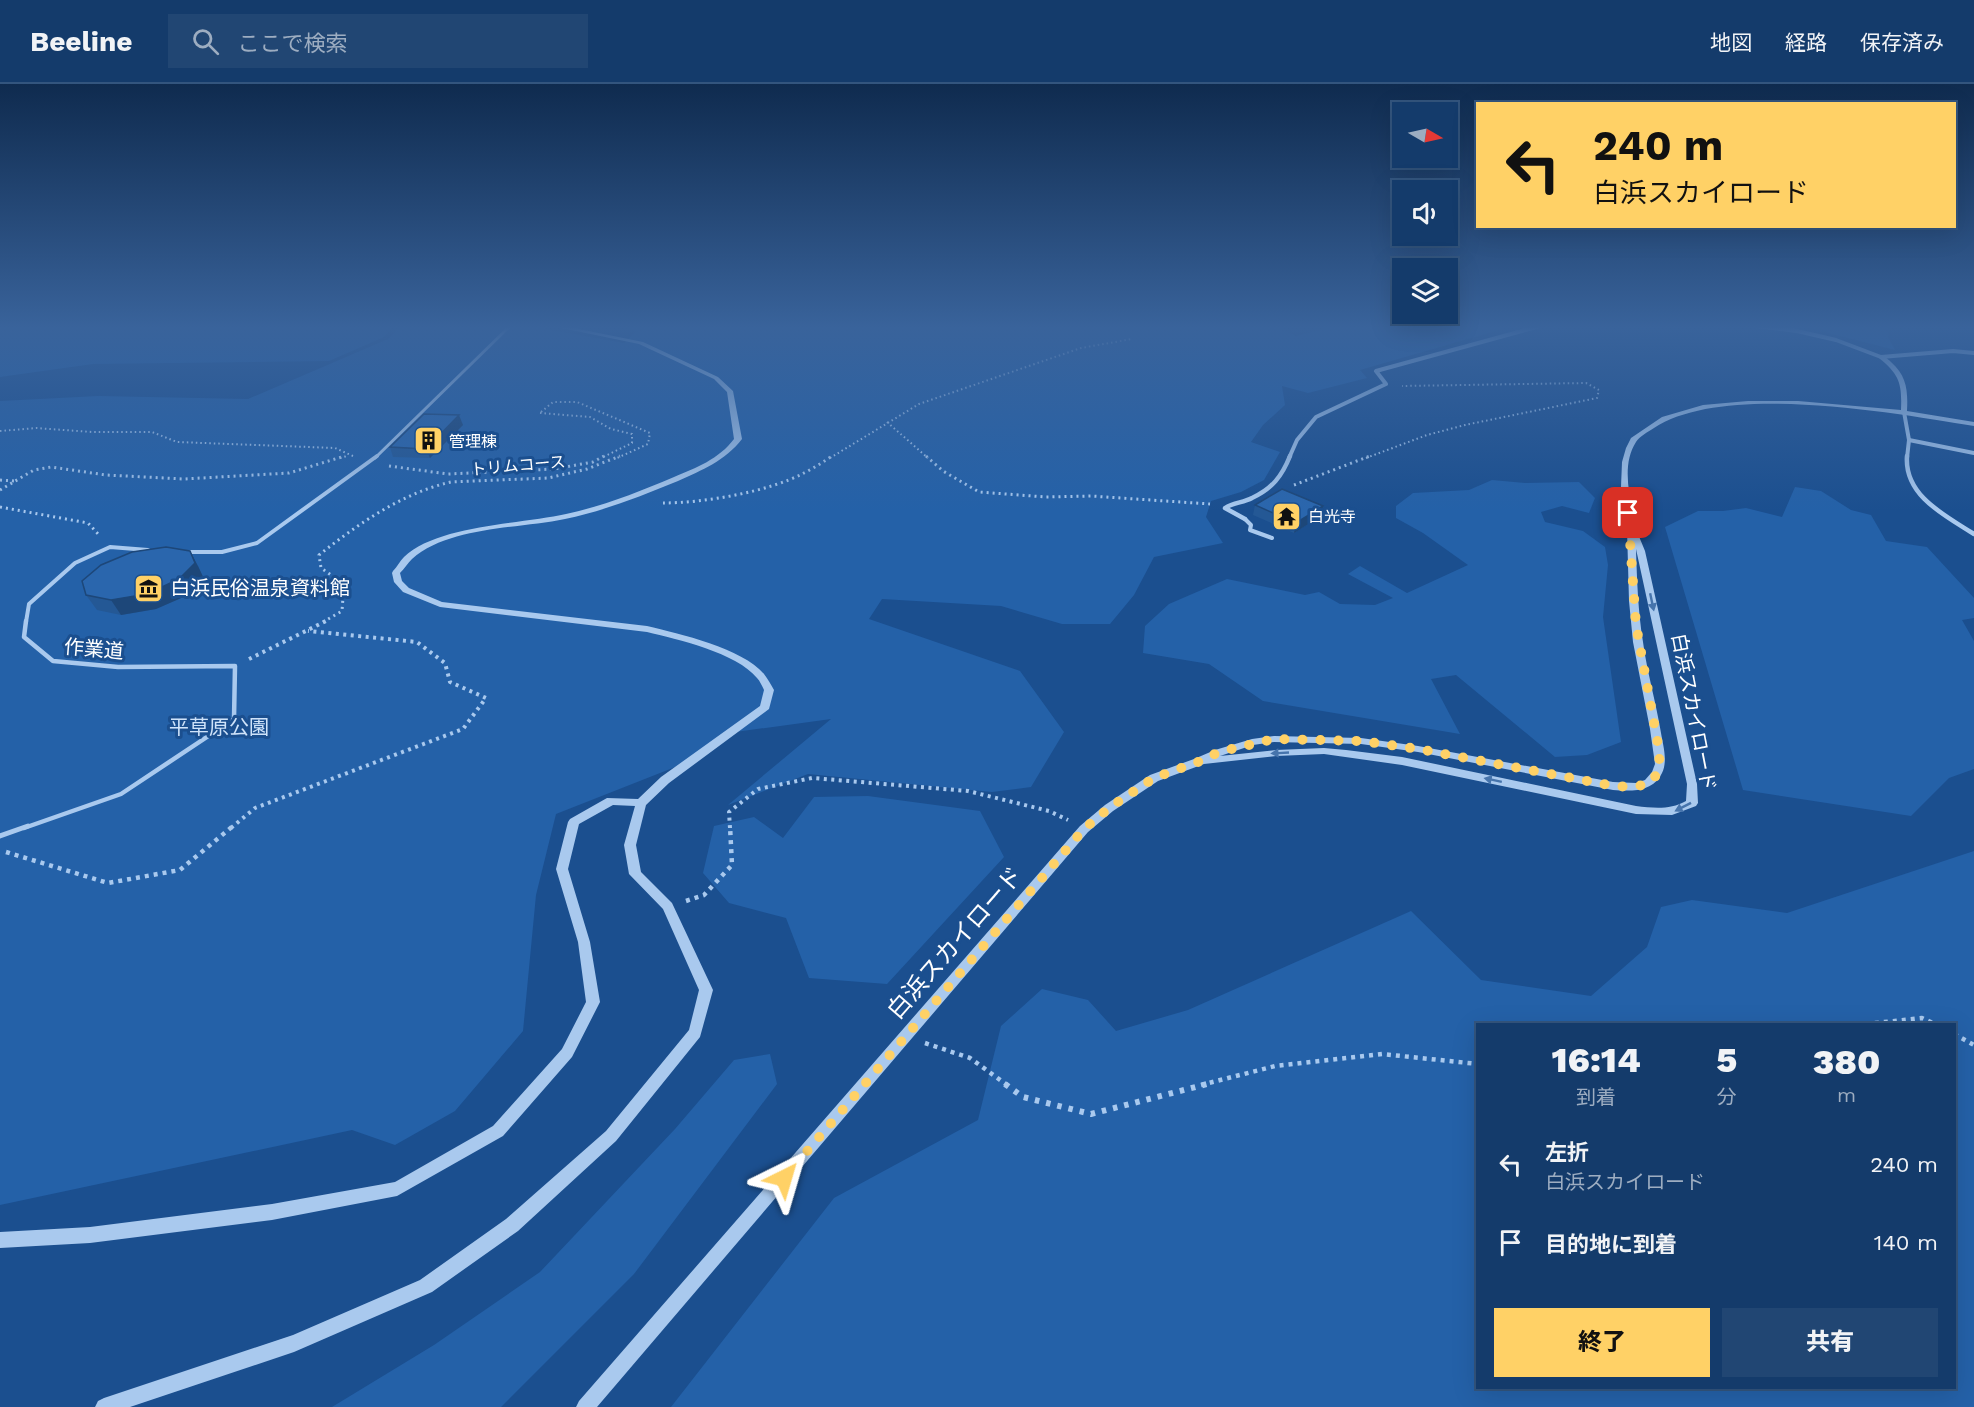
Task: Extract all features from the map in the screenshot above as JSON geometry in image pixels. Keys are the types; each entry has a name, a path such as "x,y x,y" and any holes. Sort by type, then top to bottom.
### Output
{"street":[{"path":"104,1407 294,1343 426,1286 512,1225 611,1136 695,1033 706,990 668,906 635,874 630,845 641,803 665,780 765,707 769,690 759,673 733,658 668,633 589,621 440,604 406,590 398,582 396,573 400,564 410,555 440,541 475,532 565,516 622,501 693,472 724,455 738,439 730,391 726,388"},
{"path":"1245,519 1225,508 1232,503 1251,499 1275,484 1284,471 1297,440 1316,417 1378,388"},
{"path":"1904,388 1904,412 1909,440 1909,474 1919,494 1928,504 1974,534"},
{"name":"白浜スカイロード","path":"585,1407 1084,829 1109,808 1154,778 1219,752 1252,742 1274,739 1361,741 1418,749 1614,786 1641,786 1653,781 1658,776 1660,764 1636,625 1630,525 1623,483 1630,447 1636,437 1671,416 1714,406 1770,402 1817,403 1904,412 1974,424"},
{"path":"1909,440 1974,453"},
{"name":"白浜スカイロード","path":"1198,762 1276,753 1324,751 1347,753 1402,761 1636,810 1661,813 1685,808 1692,803 1694,796 1692,784 1641,551 1630,525"},
{"path":"0,1240 90,1235 261,1213 397,1189 498,1131 567,1053 593,1002 584,942 562,869 573,822 611,801 641,803"}],"lane":[{"path":"180,553 222,552 257,543 369,464 447,388"},
{"path":"1245,519 1251,525 1250,530 1272,538"},
{"name":"作業道","path":"157,551 110,547 75,563 29,604 24,637 53,660 118,667 235,666"},
{"path":"0,836 121,794 234,719 235,666"}],"path":[{"path":"622,501 674,504 786,481 803,474 919,404 968,388"},
{"path":"1287,488 1427,435 1597,398 1599,390 1595,388"},
{"name":"トリムコース","path":"0,431 36,428 92,432 152,432 177,442 335,448 369,464 448,474 554,469 593,462 632,443 632,434 611,429 590,417 540,413 553,402 577,402 650,434 648,444 621,457 575,473 548,478 450,482 419,493 350,530 319,555 321,568 344,584 342,611 308,631 235,666"},
{"path":"887,422 943,471 979,492 1046,497 1091,496 1212,504 1232,503"},
{"path":"0,490 34,470 51,466 106,475 184,479 289,473 350,455"},
{"path":"0,480 16,481"},
{"path":"0,507 88,523 110,547"},
{"path":"0,850 108,883 180,870 255,808 463,729 486,698 450,682 445,663 417,642 308,631"},
{"path":"668,906 704,895 732,865 729,812 758,789 812,778 968,791 1049,811 1084,829"},
{"path":"1875,1023 1922,1018 1933,1023"},
{"path":"1956,1035 1974,1045"},
{"path":"904,1036 970,1058 1023,1097 1091,1114 1275,1066 1382,1054 1476,1064"}],"green space":[{"name":"平草原公園","path":"274,388 1282,388 1285,405 1263,425 1251,442 1280,452 1264,480 1241,492 1211,501 1206,517 1223,543 1154,557 1134,595 1110,624 1062,624 1001,606 882,599 869,619 1020,671 1064,732 1031,787 992,792 808,774 728,805 831,719 728,733 693,760 556,814 536,895 523,1031 455,1111 395,1145 352,1130 0,1205 0,401 98,396 248,399"},
{"path":"1288,388 1329,388 1308,393"},
{"path":"1492,480 1525,483 1579,482 1595,498 1589,513 1562,506 1541,512 1545,522 1583,531 1605,547 1608,565 1603,617 1621,742 1587,755 1555,757 1456,675 1431,679 1460,734 1263,701 1209,664 1143,653 1145,626 1169,604 1227,579 1305,595 1319,592 1340,604 1375,605 1393,598 1348,574 1360,566 1407,593 1468,565 1423,533 1396,518 1396,506 1413,493 1469,490"},
{"path":"1795,487 1821,491 1851,510 1871,515 1886,541 1927,547 1974,598 1974,618 1962,620 1974,641 1974,769 1949,778 1911,816 1743,790 1665,527 1698,511 1746,508 1782,517"},
{"path":"868,796 980,811 1004,857 887,984 809,978 786,918 729,903 703,873 714,826 754,817 783,838 814,797"},
{"path":"1974,851 1974,1407 671,1407 834,1198 978,1120 1001,1026 1042,989 1088,1000 1116,1031 1188,1010 1411,911 1481,980 1591,996 1647,947 1661,907 1692,900 1787,913"},
{"path":"770,1054 777,1084 634,1274 501,1407 332,1407 434,1345 540,1272 675,1129 734,1060"}],"building":[{"path":"424,414 459,415 426,449 390,447"},
{"path":"1282,489 1323,506 1296,523 1255,505"},
{"path":"166,547 190,551 195,563 179,579 147,594 111,600 86,595 82,581 101,565 132,552"}],"place":[{"name":"管理棟","path":"428,441"},
{"name":"白光寺","path":"1287,516"},
{"name":"白浜民俗温泉資料館","path":"149,588"}],"route":[{"path":"784,1178 1084,829 1109,808 1154,778 1219,752 1252,742 1296,738 1361,741 1418,749 1614,786 1641,786 1653,781 1658,776 1659,750 1636,625 1628,513"}]}
